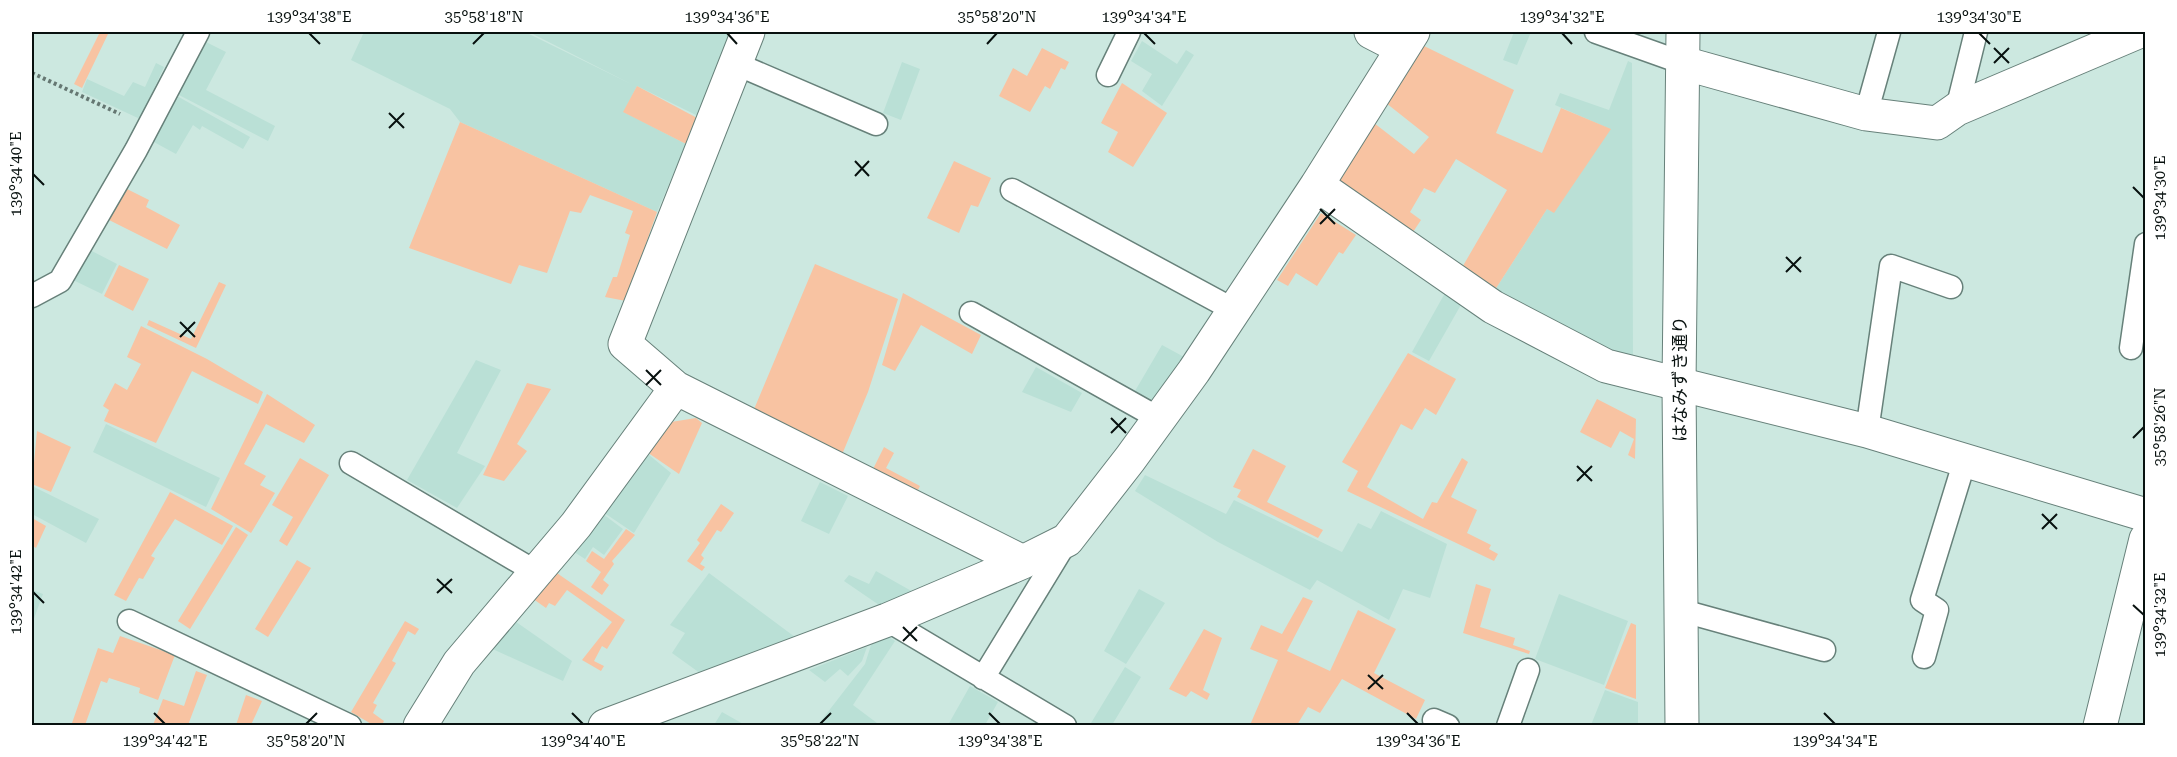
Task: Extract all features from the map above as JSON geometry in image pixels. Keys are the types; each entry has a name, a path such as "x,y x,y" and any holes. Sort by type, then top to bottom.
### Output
{"street":[{"path":"748,32 625,344 676,388 1023,562"},
{"path":"605,726 887,620 1023,562 1067,540 1160,418 1234,310 1317,185 1407,40 1371,32"},
{"path":"1683,47 1866,114 1937,123 1957,110 2107,39 2138,32"},
{"name":"はなみずき通り","path":"1682,726 1683,610 1679,386 1683,47"},
{"path":"1317,185 1493,307 1606,366 1867,431 2145,515"},
{"path":"420,726 459,663 576,525 676,388"},
{"path":"2100,726 2145,538"}],"lane":[{"path":"32,296 60,281 148,127 198,32"},
{"path":"1107,75 1129,32"},
{"path":"1596,32 1683,47"},
{"path":"1866,114 1889,32"},
{"path":"1957,110 1976,32"},
{"path":"734,63 876,124"},
{"path":"1012,190 1234,310"},
{"path":"2131,348 2145,244"},
{"path":"1867,431 1891,266 1951,287"},
{"path":"971,313 1160,418"},
{"path":"1924,657 1937,610 1922,600 1965,460"},
{"path":"351,463 536,572"},
{"path":"983,678 1067,540"},
{"path":"1683,610 1824,650"},
{"path":"887,620 1065,726"},
{"path":"129,621 350,726"},
{"path":"1508,726 1527,670"}],"path":[{"path":"32,73 148,127"}],"shaded area":[{"path":"100,32 109,32 82,88 74,84"},
{"path":"364,32 525,32 631,84 529,32 734,32 698,116 637,86 624,112 686,144 657,212 460,122 450,109 351,60"},
{"path":"1514,32 1531,32 1517,65 1503,60"},
{"path":"204,41 226,52 206,90 275,126 268,141 177,94"},
{"path":"1142,41 1177,64 1186,50 1194,55 1162,106 1142,91 1152,74 1131,61"},
{"path":"1422,45 1514,90 1496,133 1542,153 1561,108 1611,129 1554,213 1547,209 1493,293 1460,271 1507,190 1456,159 1435,193 1424,188 1410,212 1421,220 1411,235 1335,185 1374,123 1414,154 1429,137 1386,103"},
{"path":"1042,48 1069,62 1065,70 1061,68 1050,89 1045,86 1030,112 999,96 1013,68 1027,76"},
{"path":"1628,61 1632,63 1633,362 1493,293 1547,209 1553,212 1610,129 1555,105 1560,93 1609,110"},
{"path":"902,62 920,69 901,120 883,113"},
{"path":"156,63 164,67 140,119 82,92 87,79 124,96 133,82 145,87"},
{"path":"1122,83 1167,113 1133,167 1108,152 1118,132 1101,123"},
{"path":"637,86 699,119 686,144 623,112"},
{"path":"177,96 250,137 243,149 202,126 200,130 193,125 176,154 152,141"},
{"path":"460,122 657,212 626,301 605,297 613,277 617,277 630,235 625,233 633,211 590,195 581,213 570,211 547,273 519,265 511,284 409,248"},
{"path":"954,161 991,178 978,207 971,205 959,233 927,218"},
{"path":"125,188 149,200 146,207 180,225 167,249 109,220"},
{"path":"1321,213 1356,235 1343,254 1339,252 1317,286 1296,273 1288,286 1277,280"},
{"path":"88,249 117,264 102,294 73,280"},
{"path":"815,264 898,299 868,392 841,457 752,414"},
{"path":"119,265 149,279 133,311 104,296"},
{"path":"219,282 226,285 196,348 147,325 149,320 191,339"},
{"path":"903,293 981,335 972,354 921,325 895,371 882,365"},
{"path":"1445,293 1462,303 1429,361 1412,352"},
{"path":"141,326 207,359 263,392 258,404 192,371 156,443 104,421 109,410 103,406 115,383 127,390 141,364 127,357"},
{"path":"1162,345 1186,358 1157,402 1135,391"},
{"path":"1408,353 1456,379 1436,415 1425,408 1412,430 1401,424 1367,487 1423,519 1432,502 1437,503 1462,458 1468,462 1451,497 1477,510 1467,533 1491,545 1489,549 1498,554 1494,561 1347,491 1358,471 1342,462"},
{"path":"476,360 501,370 457,453 485,466 457,508 407,480"},
{"path":"1036,367 1082,393 1071,412 1022,392"},
{"path":"527,383 551,389 517,444 527,451 504,481 483,475"},
{"path":"267,394 315,425 304,443 266,424 244,464 266,476 260,485 275,493 251,533 211,509"},
{"path":"1597,399 1636,419 1635,459 1628,455 1634,439 1620,431 1611,448 1580,432"},
{"path":"696,418 702,423 679,474 644,450 671,422"},
{"path":"106,424 220,478 206,507 93,452"},
{"path":"37,431 71,447 51,492 32,484"},
{"path":"884,447 894,453 886,468 920,486 914,498 870,475"},
{"path":"1253,449 1286,466 1267,502 1323,530 1318,538 1237,497 1241,490 1233,487"},
{"path":"643,450 671,473 634,533 597,508"},
{"path":"300,458 329,475 287,546 279,541 293,517 272,505"},
{"path":"1145,475 1226,514 1234,500 1342,552 1358,523 1371,529 1381,511 1447,544 1430,598 1403,589 1389,620 1317,580 1310,590 1218,542 1135,491"},
{"path":"820,482 848,496 829,534 801,521"},
{"path":"32,486 99,519 86,543 32,514"},
{"path":"170,492 233,526 222,545 175,519 151,556 155,558 143,579 139,578 126,601 114,595"},
{"path":"721,504 734,513 721,532 717,530 701,555 704,558 700,564 705,567 702,571 687,561 700,543 697,540"},
{"path":"599,511 623,529 604,555 593,547 585,559 571,550"},
{"path":"32,518 46,526 36,548 33,546 32,549"},
{"path":"236,527 248,535 190,629 178,621"},
{"path":"626,529 635,535 612,561 614,564 603,580 609,585 602,595 591,587 601,572 586,561 592,551 604,559"},
{"path":"297,560 311,568 268,637 255,629"},
{"path":"551,569 625,620 607,649 602,646 594,661 604,666 601,671 582,660 612,622 567,590 555,606 549,603 546,608 529,596"},
{"path":"876,571 915,593 882,607 844,581 849,575 869,584"},
{"path":"709,573 795,637 704,676 672,653 685,633 670,625"},
{"path":"1476,584 1491,589 1480,627 1515,638 1513,645 1530,651 1529,654 1463,633"},
{"path":"1139,589 1165,603 1126,664 1104,651"},
{"path":"32,590 43,594 32,624"},
{"path":"1559,594 1628,621 1604,685 1535,659"},
{"path":"1303,597 1313,601 1287,651 1330,671 1358,610 1396,629 1374,673 1425,700 1416,719 1342,679 1320,713 1308,707 1297,725 1250,725 1278,660 1250,649 1261,625 1282,634"},
{"path":"509,617 572,661 563,681 486,646"},
{"path":"405,621 419,629 415,635 408,631 392,661 396,663 373,703 377,705 373,713 384,721 382,725 373,725 351,712"},
{"path":"1631,623 1636,625 1636,699 1605,688"},
{"path":"1204,629 1222,638 1203,690 1210,694 1207,700 1191,691 1186,697 1169,689"},
{"path":"886,635 895,641 853,705 877,723 875,725 817,726 865,664 871,645"},
{"path":"120,636 175,655 158,700 139,693 140,688 109,678 107,683 101,681 85,725 71,726 98,648 113,653"},
{"path":"867,647 862,661 848,676 840,669 825,682 809,670"},
{"path":"1125,667 1141,677 1112,725 1091,723"},
{"path":"196,671 207,675 188,725 153,725 163,699 184,706"},
{"path":"970,686 998,702 985,725 948,725"},
{"path":"1605,690 1638,702 1638,725 1591,725"},
{"path":"246,695 262,701 251,725 236,725"},
{"path":"722,712 745,725 714,725"}]}
